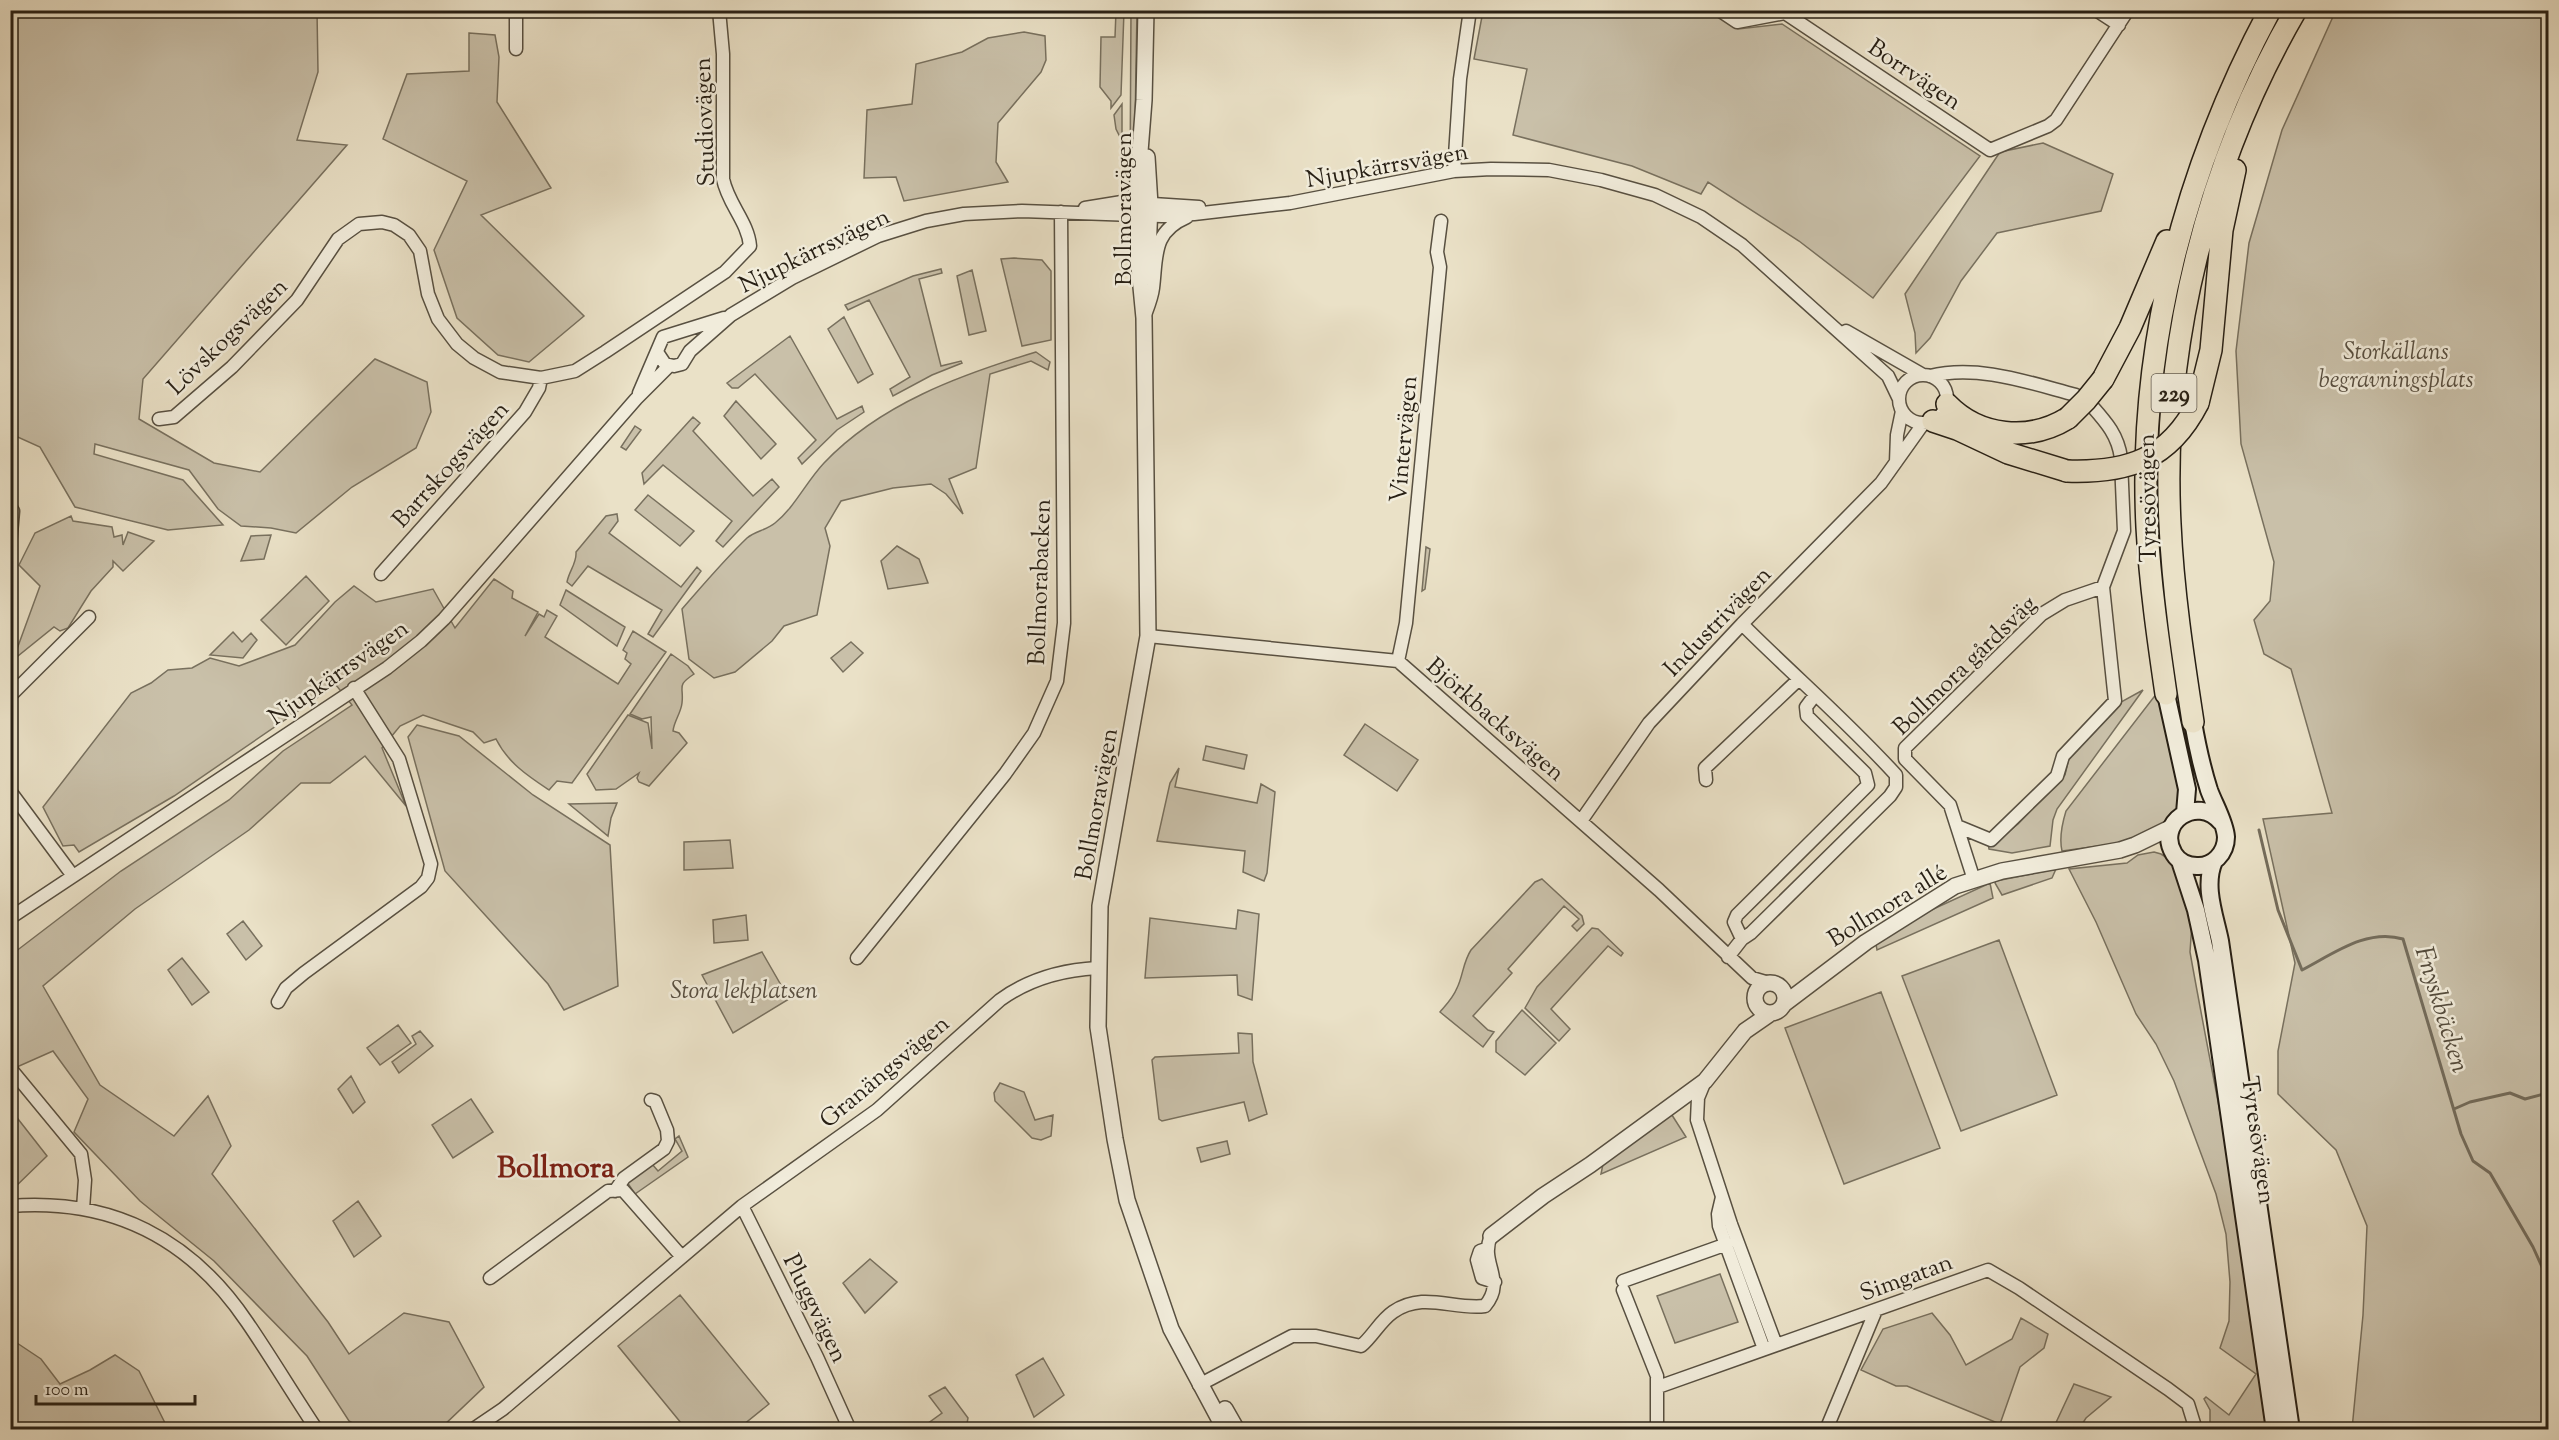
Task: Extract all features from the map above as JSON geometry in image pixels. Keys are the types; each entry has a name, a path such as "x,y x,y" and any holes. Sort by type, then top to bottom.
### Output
{"highway":[{"name":"Tyresövägen","path":"2166,694 2154,606 2147,524 2149,416 2159,326 2166,289 2193,186 2242,63 2270,10"},
{"name":"Tyresövägen","path":"2193,722 2175,589 2169,523 2170,455 2176,368 2187,296 2212,204 2231,146 2262,75 2296,10"},
{"path":"1928,422 1957,429 2016,456 2067,471 2109,471 2146,459 2171,441 2191,416 2198,403 2211,350 2222,230 2262,75"},
{"path":"1946,398 1961,417 1984,428 2006,433 2035,432 2067,418 2103,379 2130,328 2193,186"}],"main road":[{"name":"Tyresövägen","path":"2166,694 2187,789 2185,813"},
{"name":"Tyresövägen","path":"2193,722 2203,769 2225,832 2226,843 2222,853 2214,861 2210,874 2210,893 2220,941 2291,1430"},
{"path":"2172,827 2185,813 2194,810 2204,811 2221,822"},
{"name":"Tyresövägen","path":"2172,827 2169,839 2196,910 2207,960 2275,1430"},
{"path":"2176,856 2199,867 2214,861"}],"street":[{"path":"516,10 516,49"},
{"name":"Studiovägen","path":"629,336 725,272 750,246 749,233 726,195 723,179 723,54 719,10"},
{"name":"Bollmoravägen","path":"1146,10 1143,210 1148,636 1100,906 1097,968 1098,1027 1115,1140 1127,1200 1158,1292 1225,1430"},
{"path":"1454,171 1460,79 1470,10"},
{"name":"Borrvägen","path":"1719,10 1737,22 1785,13 1990,150 2048,126 2055,120 2119,25"},
{"path":"2096,10 2119,25 2128,10"},
{"name":"Njupkärrsvägen","path":"10,918 387,668 421,641 444,619 636,399 669,366 682,364 690,351 731,315 792,278 878,236 926,221 964,214 1060,212 1122,202 1143,210 1194,214 1290,203 1454,171 1549,170 1601,180 1655,195 1701,217 1742,245 1888,376 1900,405"},
{"name":"Njupkärrsvägen","path":"1143,210 1233,208"},
{"name":"Bollmorabacken","path":"857,958 1005,774 1034,733 1057,681 1064,623 1060,212"},
{"name":"Bollmoravägen","path":"1144,318 1153,290 1157,244 1176,222 1194,214"},
{"name":"Vintervägen","path":"1398,661 1406,623 1439,278 1437,252 1441,220"},
{"name":"Lövskogsvägen","path":"159,420 174,417 232,367 297,300 338,239 349,229 368,222 394,225 412,238 420,251 428,294 438,319 457,344 474,358 500,372 541,378 574,371 629,336"},
{"name":"Njupkärrsvägen","path":"636,399 658,346 675,334 731,315"},
{"name":"Njupkärrsvägen","path":"1826,320 1926,376"},
{"path":"652,321 687,340 690,351"},
{"path":"652,321 662,361 669,366"},
{"path":"1896,462 1901,390 1906,382 1945,372 2003,376 2076,395"},
{"path":"1900,405 1912,421 1928,422 1943,413 1946,398 1959,373"},
{"path":"1926,376 1940,383 1946,398"},
{"name":"Barrskogsvägen","path":"381,574 525,412 539,388 541,378"},
{"path":"1957,826 1991,840 2057,776 2063,756 2115,701 2103,587 2124,531 2111,428 2091,405"},
{"name":"Industrivägen","path":"1581,821 1649,723 1742,624 1881,483 1928,422"},
{"path":"10,506 13,511 13,537 10,545"},
{"name":"Bollmora gårdsväg","path":"1974,880 1950,805 1905,759 1905,748 2042,614 2065,600 2103,587"},
{"path":"10,696 89,617"},
{"path":"1728,957 1742,939 1890,796 1896,787 1896,775 1823,699 1798,680 1742,624"},
{"name":"Björkbacksvägen","path":"1148,636 1398,661 1659,890 1762,987"},
{"path":"1706,780 1705,768 1798,680"},
{"path":"278,1002 286,988 304,973 422,887 428,878 431,864 399,759 354,688"},
{"path":"1742,939 1734,922 1737,915 1868,785 1865,773 1807,716 1806,706 1815,695"},
{"path":"10,791 74,876"},
{"name":"Bollmora allé","path":"1489,1243 1543,1196 1590,1165 1705,1081 1745,1031 1866,942 1955,886 2002,871 2135,845 2172,827"},
{"name":"Bollmora allé","path":"2135,845 2176,856"},
{"name":"Granängsvägen","path":"472,1430 504,1409 742,1206 877,1110 1011,992 1043,977 1076,969 1097,968"},
{"path":"1762,987 1808,984"},
{"path":"1762,987 1783,992 1777,1008 1761,1010 1762,987"},
{"name":"Bollmora allé","path":"1745,1031 1762,987"},
{"path":"10,1068 81,1154 85,1179 83,1209"},
{"path":"1705,1081 1698,1098 1697,1120 1770,1347"},
{"path":"615,1191 624,1178 664,1149 668,1141 655,1101 651,1100"},
{"path":"490,1278 608,1191 623,1190 682,1257"},
{"path":"1722,1197 1718,1214 1719,1226 1770,1347"},
{"path":"10,1206 95,1211 148,1229 167,1240 211,1277 246,1321 317,1430"},
{"name":"Pluggvägen","path":"742,1206 817,1357 850,1430"},
{"path":"1203,1383 1292,1336 1316,1336 1347,1345 1361,1346 1393,1312 1407,1305 1425,1301 1485,1306 1493,1297 1495,1282 1489,1243"},
{"path":"1657,1430 1657,1376 1623,1286 1727,1244"},
{"name":"Simgatan","path":"1658,1387 1988,1270 2149,1374 2188,1404 2196,1430"},
{"path":"1826,1430 1876,1310"},
{"name":"Bollmoravägen","path":"1203,1383 1237,1430"}],"green space":[{"path":"1137,10 1134,183 1130,183 1131,11"},
{"path":"1709,10 1738,29 1782,24 1980,156 1873,298 1799,241 1708,182 1701,194 1632,166 1513,135 1527,69 1474,59 1483,11"},
{"name":"Storkällans begravningsplats","path":"2336,10 2548,11 2548,1429 2352,1429 2363,1315 2367,1226 2336,1150 2278,1094 2278,1051 2295,963 2263,819 2332,813 2291,669 2264,654 2254,620 2270,601 2274,562 2241,444 2236,351 2249,243 2282,130"},
{"path":"10,11 317,11 318,72 297,140 347,145 143,379 139,419 214,463 260,472 375,359 427,382 431,412 416,448 352,487 296,533 271,528 241,526 218,509 189,470 95,444 94,454 183,480 223,525 168,530 75,507 40,447 11,434"},
{"path":"1116,11 1124,11 1121,95 1111,108 1111,101 1100,87 1101,37 1115,37"},
{"path":"1024,32 1045,36 1046,60 1041,72 998,123 996,162 1008,182 904,201 896,177 864,178 867,110 912,104 916,64 962,52 988,38"},
{"path":"469,33 495,35 499,57 497,102 551,188 481,215 584,316 529,362 498,355 457,318 434,250 467,181 383,139 407,74 469,71"},
{"path":"1122,104 1121,139 1116,129 1114,115"},
{"path":"2043,143 2113,174 2101,211 1997,233 1961,281 1930,338 1916,353 1915,333 1905,294 2000,152"},
{"path":"1001,259 1042,260 1051,271 1051,340 1022,346"},
{"path":"941,269 942,273 919,279 941,366 961,361 962,363 932,375 893,396 890,389 910,377 869,300 848,310 845,305 913,276"},
{"path":"972,270 986,331 969,335 957,276"},
{"path":"844,317 873,374 858,383 828,329"},
{"path":"790,336 837,419 862,406 864,412 837,430 802,464 798,458 816,440 755,374 738,388 732,388 727,383"},
{"path":"1036,352 1050,362 1048,370 1031,361 990,374 976,468 949,479 963,514 946,494 931,484 893,488 841,501 825,528 830,546 817,615 784,626 772,641 735,672 714,678 689,659 682,609 747,538 782,517 818,470 846,442 870,424 923,394 979,371"},
{"path":"736,401 776,444 761,459 724,416"},
{"path":"693,417 700,423 693,431 753,496 772,479 779,487 723,547 716,541 732,521 663,465 644,484 642,473"},
{"path":"635,426 641,430 626,450 621,447"},
{"path":"648,495 694,531 680,546 635,510"},
{"path":"617,514 618,521 609,533 681,587 697,567 701,571 653,637 648,634 662,610 588,566 572,586 567,582 576,552 606,516"},
{"path":"71,516 73,521 112,527 114,537 122,535 123,545 128,532 154,541 123,571 113,561 113,567 91,591 68,628 60,631 54,627 13,660 40,586 19,565 35,533"},
{"path":"271,535 264,559 241,561 251,536"},
{"path":"897,546 919,559 928,583 888,589 881,561"},
{"path":"1426,547 1430,549 1425,589 1422,591"},
{"path":"306,576 329,601 286,645 261,620"},
{"path":"494,579 513,591 512,598 538,612 525,636 539,614 544,617 547,610 557,616 545,637 618,684 631,664 625,659 627,653 623,650 633,631 666,652 572,783 557,781 549,790 513,762 496,739 484,743 473,732 423,715 400,726 382,748 406,806 365,756 330,783 301,783 249,830 135,909 43,986 100,1085 174,1136 208,1096 231,1146 212,1174 328,1322 349,1354 404,1313 449,1322 484,1387 442,1427 435,1430 362,1429 349,1421 307,1356 214,1261 140,1201 74,1132 88,1099 53,1051 17,1067 11,1049 11,955 121,871 229,800 283,751 352,705 336,685 174,796 79,852 74,845 63,846 43,807 131,693 151,683 168,670 192,668 210,658 239,666 295,645 335,602 354,586 376,602 433,589 455,628"},
{"path":"566,590 625,627 617,646 560,605"},
{"path":"233,632 242,642 251,633 257,640 243,658 210,655"},
{"path":"851,642 863,653 843,672 831,658"},
{"path":"671,654 688,666 694,674 683,684 681,707 673,731 679,733 687,743 649,786 639,782 637,778 639,773 616,789 596,790 587,774 628,715 648,723 652,749 651,717 642,719 630,714"},
{"path":"2143,690 2057,809 2053,820 2050,846 2012,853 1989,849 1988,843 2002,837 2018,824 2065,775 2069,758 2121,702"},
{"path":"2157,693 2175,745 2182,811 2151,833 2113,844 2062,851 2061,831 2066,811"},
{"path":"1365,724 1418,760 1397,791 1344,755"},
{"path":"417,725 459,736 533,795 610,845 618,986 564,1010 548,984 445,871 408,737"},
{"path":"1206,746 1247,755 1244,769 1203,760"},
{"path":"1179,768 1175,787 1257,803 1261,784 1275,792 1267,873 1264,881 1243,872 1245,851 1157,841 1170,783"},
{"path":"617,803 611,818 608,836 569,804"},
{"path":"730,840 733,868 684,870 684,842"},
{"path":"2154,852 2178,865 2192,923 2190,952 2245,1249 2261,1369 2266,1429 2210,1429 2210,1410 2204,1399 2206,1397 2229,1415 2256,1374 2220,1348 2229,1321 2230,1282 2226,1234 2216,1194 2174,1081 2156,1044 2136,1014 2096,922 2069,869 2127,863 2138,855"},
{"path":"2056,869 2052,878 2002,895 1995,883 1996,881"},
{"path":"1542,879 1582,916 1584,924 1577,931 1572,926 1579,919 1564,906 1508,969 1512,973 1473,1016 1488,1030 1494,1032 1483,1047 1440,1012 1455,992 1471,950 1535,882"},
{"path":"1990,883 1993,898 1877,950 1876,944 1929,911"},
{"path":"1238,910 1259,914 1252,1000 1238,995 1237,975 1145,978 1150,918 1236,929"},
{"path":"746,915 748,940 714,943 713,920"},
{"path":"243,921 262,946 246,960 227,934"},
{"path":"1592,928 1598,929 1623,953 1621,956 1608,946 1551,1009 1570,1029 1559,1041 1525,1008 1537,987"},
{"path":"1999,940 2057,1095 1961,1131 1902,976"},
{"name":"Stora lekplatsen","path":"762,952 789,999 733,1033 702,975"},
{"path":"182,958 209,992 192,1005 168,970"},
{"path":"1881,992 1940,1148 1844,1184 1785,1028"},
{"path":"1522,1010 1556,1043 1525,1075 1496,1052 1496,1041"},
{"path":"398,1025 411,1043 380,1065 367,1048"},
{"path":"420,1031 433,1046 399,1073 392,1062 416,1044 412,1036"},
{"path":"1238,1033 1252,1034 1253,1062 1267,1114 1249,1121 1244,1102 1162,1121 1159,1119 1152,1060 1155,1057 1239,1053"},
{"path":"351,1076 365,1102 353,1113 338,1089"},
{"path":"1000,1083 1024,1092 1035,1120 1053,1115 1051,1136 1041,1140 1032,1138 995,1101 994,1093"},
{"path":"471,1099 493,1132 453,1158 432,1125"},
{"path":"11,1110 47,1156 11,1191"},
{"path":"1670,1112 1686,1137 1601,1174 1603,1164"},
{"path":"679,1136 688,1157 635,1194 627,1182 652,1164 658,1171 682,1151 675,1139"},
{"path":"1227,1141 1230,1154 1201,1162 1197,1148"},
{"path":"358,1201 381,1236 354,1257 333,1221"},
{"path":"870,1259 897,1282 865,1313 843,1283"},
{"path":"1720,1274 1738,1322 1675,1343 1657,1296"},
{"path":"680,1295 769,1404 738,1429 686,1429 618,1346"},
{"path":"1932,1313 1950,1335 1966,1365 2012,1339 2021,1318 2048,1334 2044,1348 2020,1367 2000,1424 1907,1386 1896,1386 1861,1370 1883,1329"},
{"path":"11,1339 41,1359 60,1384 115,1355 139,1371 168,1429 11,1429"},
{"path":"1043,1358 1064,1395 1034,1417 1016,1375"},
{"path":"2074,1384 2111,1397 2086,1418 2079,1429 2053,1429"},
{"path":"945,1387 968,1418 966,1429 920,1429 942,1413 929,1396"}],"waterway":[{"name":"Fnyskbäcken","path":"2259,830 2278,910 2302,970 2338,950 2363,940 2376,937 2403,939 2461,1134 2473,1161 2490,1173 2533,1247 2548,1280"},
{"path":"2454,1109 2470,1102 2510,1093 2525,1099 2548,1093"}],"district":[{"name":"Bollmora","path":"556,1167"}]}
